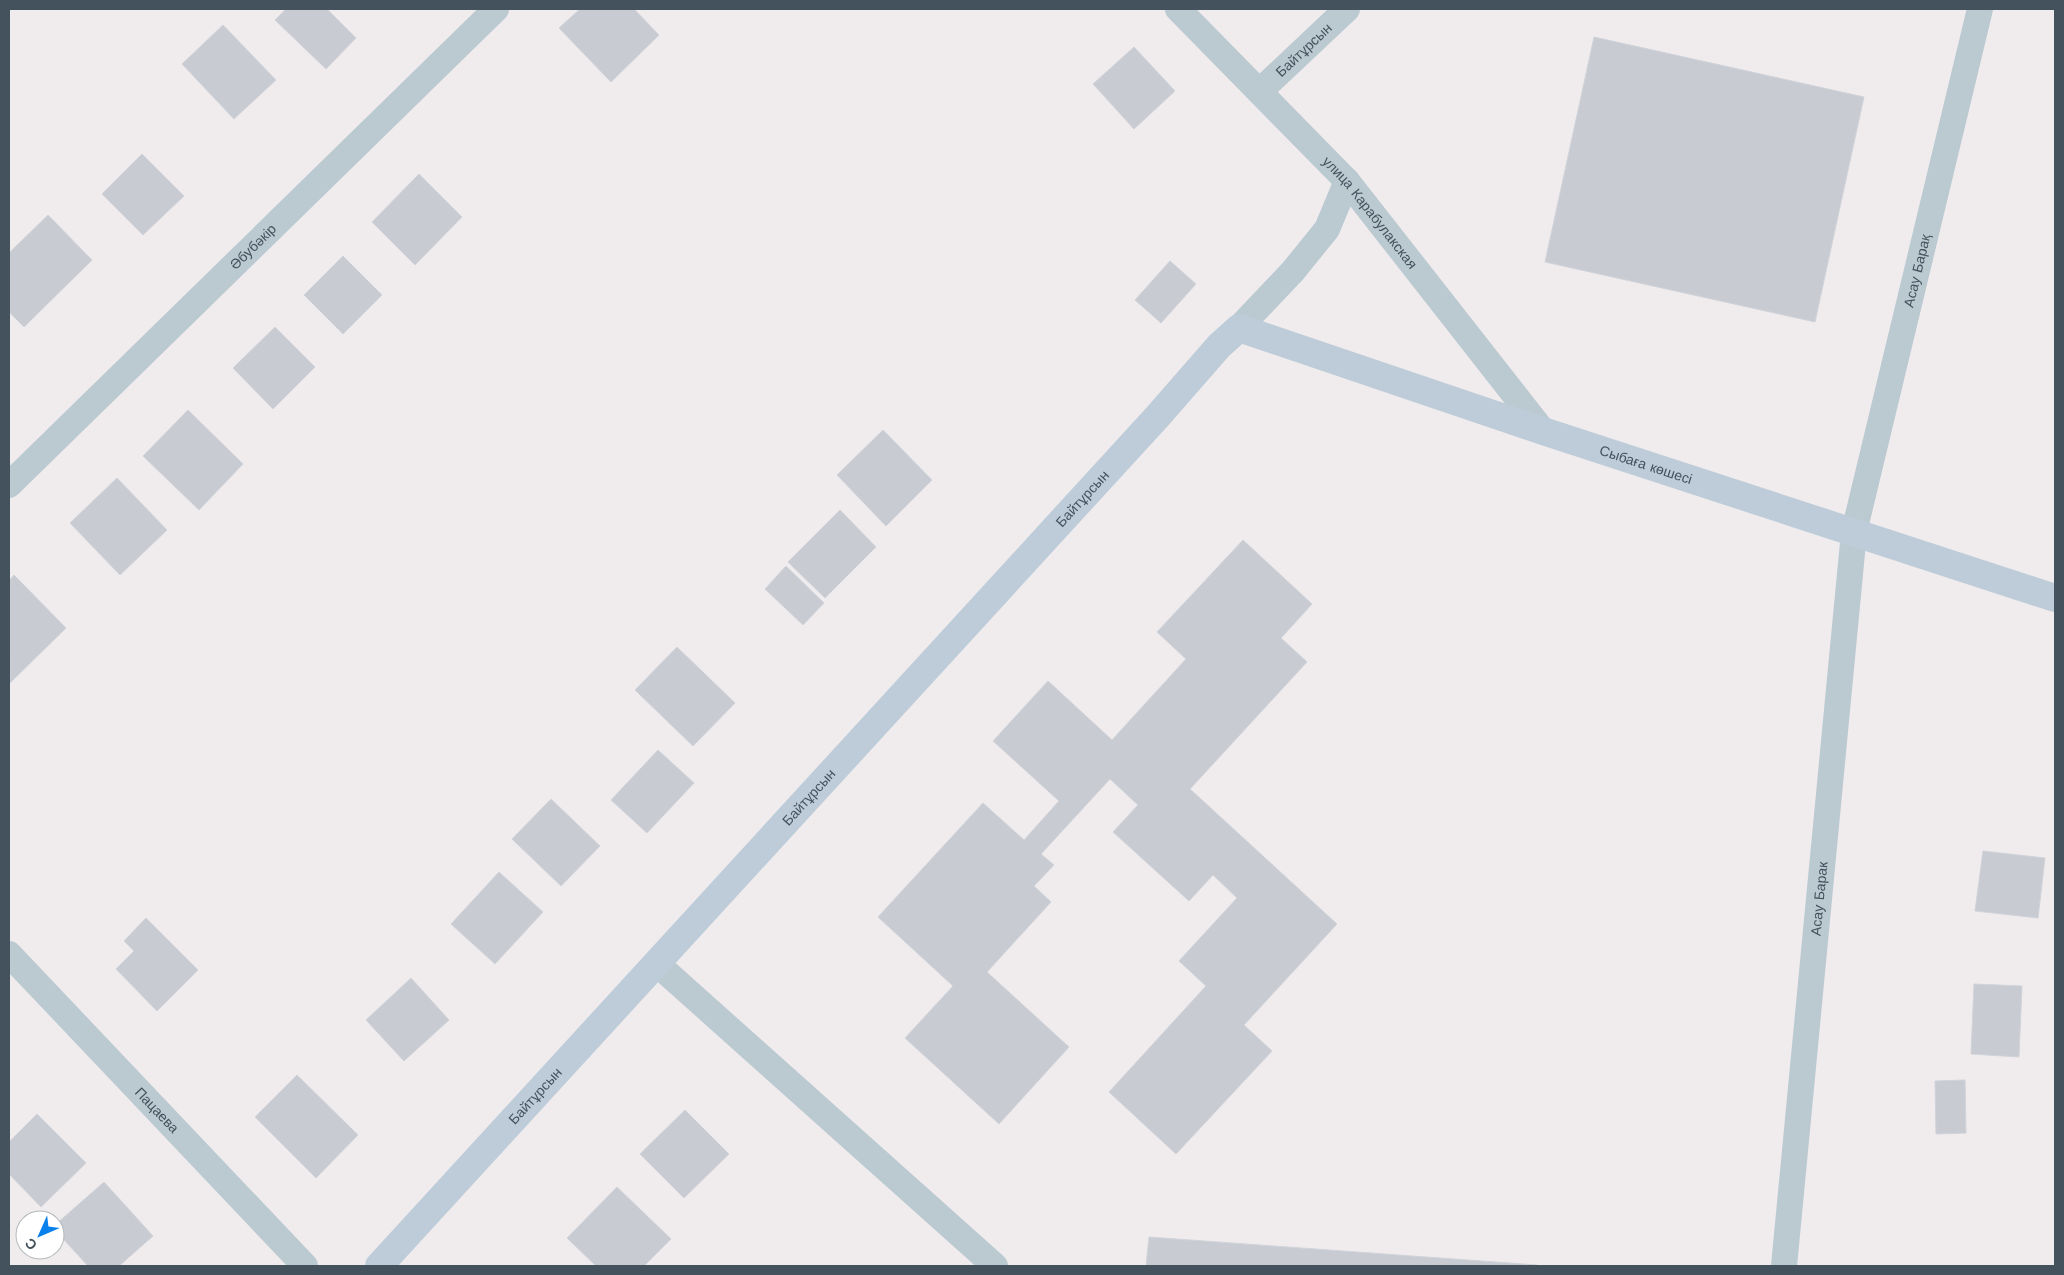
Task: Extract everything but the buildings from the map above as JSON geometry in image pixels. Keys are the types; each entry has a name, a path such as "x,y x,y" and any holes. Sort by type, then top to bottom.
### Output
{"street":[{"name":"Әбубәкір","path":"9,485 496,9"},
{"name":"улица Карабулакская","path":"1178,9 1347,181 1543,431"},
{"name":"Байтұрсын","path":"1260,91 1347,9"},
{"name":"Асау Барақ","path":"1854,532 1980,9"},
{"path":"1239,328 1293,271 1327,229 1347,181"},
{"name":"Байтұрсын","path":"378,1266 1144,431 1219,346 1239,328"},
{"name":"Сыбаға көшесі","path":"1239,328 1543,431 2055,598"},
{"name":"Асау Барак","path":"1784,1266 1854,532"},
{"name":"Пацаева","path":"9,954 306,1266"},
{"path":"656,963 994,1266"}]}
